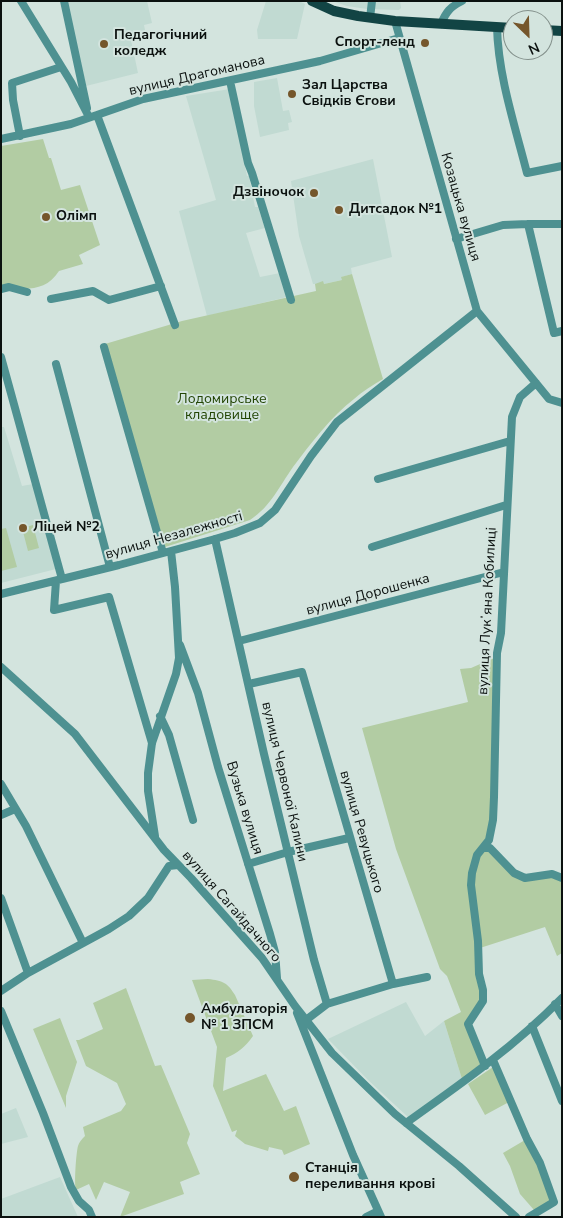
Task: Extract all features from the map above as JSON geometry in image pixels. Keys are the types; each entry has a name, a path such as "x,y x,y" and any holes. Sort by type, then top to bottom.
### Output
{"main road":[{"path":"312,1 334,11 370,18 503,27"}],"street":[{"path":"21,1 93,116"},
{"path":"64,1 93,116 175,324"},
{"path":"370,18 372,1"},
{"path":"441,24 445,13 462,1"},
{"name":"Козацька вулиця","path":"395,20 477,311 549,399 562,403"},
{"path":"497,27 497,40 507,97 527,172 562,166"},
{"name":"вулиця Драгоманова","path":"1,139 71,124 143,100 320,60 399,38"},
{"path":"20,136 13,100 12,82 61,66"},
{"path":"230,81 248,163 291,300"},
{"path":"528,224 554,333 562,331"},
{"path":"456,238 504,225 562,224"},
{"path":"51,298 93,291 109,300 161,286"},
{"path":"1,289 9,287 27,292"},
{"name":"вулиця Незалежності","path":"1,594 215,539 260,523 274,510 337,422 477,311"},
{"path":"104,347 167,552 180,645 176,674 152,743 148,773 148,791 156,839"},
{"path":"1,357 59,580 54,610 109,597 152,743"},
{"path":"56,364 110,567"},
{"name":"вулиця Лукʼяна Кобилиці","path":"485,1066 468,1024 483,1001 471,885 472,873 478,855 488,840 493,820 497,653 501,634 506,505 512,417 520,397 536,383"},
{"path":"378,479 510,440"},
{"path":"372,547 506,505"},
{"name":"вулиця Червоної Калини","path":"215,539 314,960 327,1004"},
{"name":"вулиця Дорошенка","path":"239,642 504,572"},
{"name":"Вузька вулиця","path":"180,645 198,693 218,767 275,952 277,980"},
{"name":"вулиця Сагайдачного","path":"1,667 75,734 164,850 262,958 294,1006 318,1037 348,1069 406,1123 459,1166 516,1217"},
{"name":"вулиця Ревуцького","path":"249,684 302,672 393,984"},
{"path":"160,716 169,735 193,820"},
{"path":"1,784 26,826 83,943"},
{"path":"1,815 15,809"},
{"path":"248,864 288,852 349,838"},
{"path":"483,848 490,848 514,873 526,878 552,874 562,878"},
{"path":"163,874 164,850"},
{"path":"1,992 28,973 129,916 148,898 169,866 178,865"},
{"path":"1,898 28,973"},
{"path":"306,1020 327,1004 393,984 427,977"},
{"path":"406,1123 493,1060 562,998"},
{"path":"555,1004 562,1016"},
{"path":"294,1006 353,1155 379,1214 366,1217"},
{"path":"1,1011 44,1113 71,1187 79,1201 89,1210 92,1217"},
{"path":"532,1026 562,1101"},
{"path":"307,1039 314,1035 318,1037"},
{"path":"493,1060 527,1139 540,1162 554,1202 529,1217"}],"shaded area":[{"name":"Педагогічний коледж","path":"67,1 147,1 152,23 144,25 146,35 131,40 138,73 86,86"},
{"path":"266,1 299,1 305,4 297,39 258,39 257,30"},
{"path":"332,1 400,1 401,8 399,10 367,9 347,6"},
{"path":"277,78 283,111 289,110 292,122 288,123 289,130 260,137 254,106 254,82"},
{"path":"230,89 247,176 249,176 255,207 258,207 265,228 246,233 260,277 280,273 287,297 207,316 179,211 216,200 186,96"},
{"name":"Дитсадок №1","path":"373,159 392,257 351,268 352,274 342,277 342,280 324,284 313,284 299,236 291,181"},
{"name":"Ліцей №2","path":"1,424 4,427 22,486 33,484 56,569 1,583"},
{"path":"406,1002 425,1036 444,1021 462,1079 408,1117 328,1039"},
{"path":"16,1108 28,1137 1,1144 1,1114"},
{"path":"60,1177 78,1217 1,1217 1,1199"}],"green space":[{"name":"Олімп","path":"43,139 61,190 80,185 100,245 79,255 83,264 59,271 47,283 41,286 26,289 1,287 1,146"},
{"name":"Лодомирське кладовище","path":"352,274 383,379 357,396 329,422 293,467 264,509 257,515 250,520 165,547 105,344 182,321 316,291 315,284 323,281 324,284 342,280 341,277"},
{"path":"33,525 39,548 28,551 22,528"},
{"path":"6,528 17,567 1,571 1,529"},
{"path":"494,658 490,850 514,874 562,879 562,953 557,956 545,927 480,948 482,1001 466,1024 482,1063 462,1079 444,1021 461,1012 447,976 440,969 396,849 362,728 468,702 460,669 471,668"},
{"path":"208,979 221,982 230,987 253,1036 241,1049 226,1058 223,1091 266,1074 284,1111 296,1106 310,1144 284,1155 282,1150 269,1147 268,1151 245,1144 235,1136 237,1130 232,1132 213,1086 217,1047 192,980"},
{"path":"126,988 155,1066 161,1065 190,1134 187,1143 200,1174 180,1182 184,1194 120,1217 130,1192 104,1182 96,1200 89,1184 76,1190 75,1187 78,1145 85,1136 83,1127 121,1111 126,1104 117,1083 86,1066 76,1040 103,1029 93,1003"},
{"path":"60,1018 77,1062 66,1096 66,1108 33,1029"},
{"path":"493,1067 509,1102 485,1115 468,1084"},
{"path":"525,1140 538,1165 551,1200 534,1210 520,1194 503,1153"}],"place":[{"name":"Спорт-ленд","path":"425,43"},
{"name":"Педагогічний коледж","path":"104,44"},
{"name":"Зал Царства Свідків Єгови","path":"292,94"},
{"name":"Дзвіночок","path":"314,193"},
{"name":"Дитсадок №1","path":"339,210"},
{"name":"Олімп","path":"46,217"},
{"name":"Ліцей №2","path":"23,528"},
{"name":"Амбулаторія № 1 ЗПСМ","path":"190,1018"},
{"name":"Станція переливання крові","path":"294,1177"}]}
